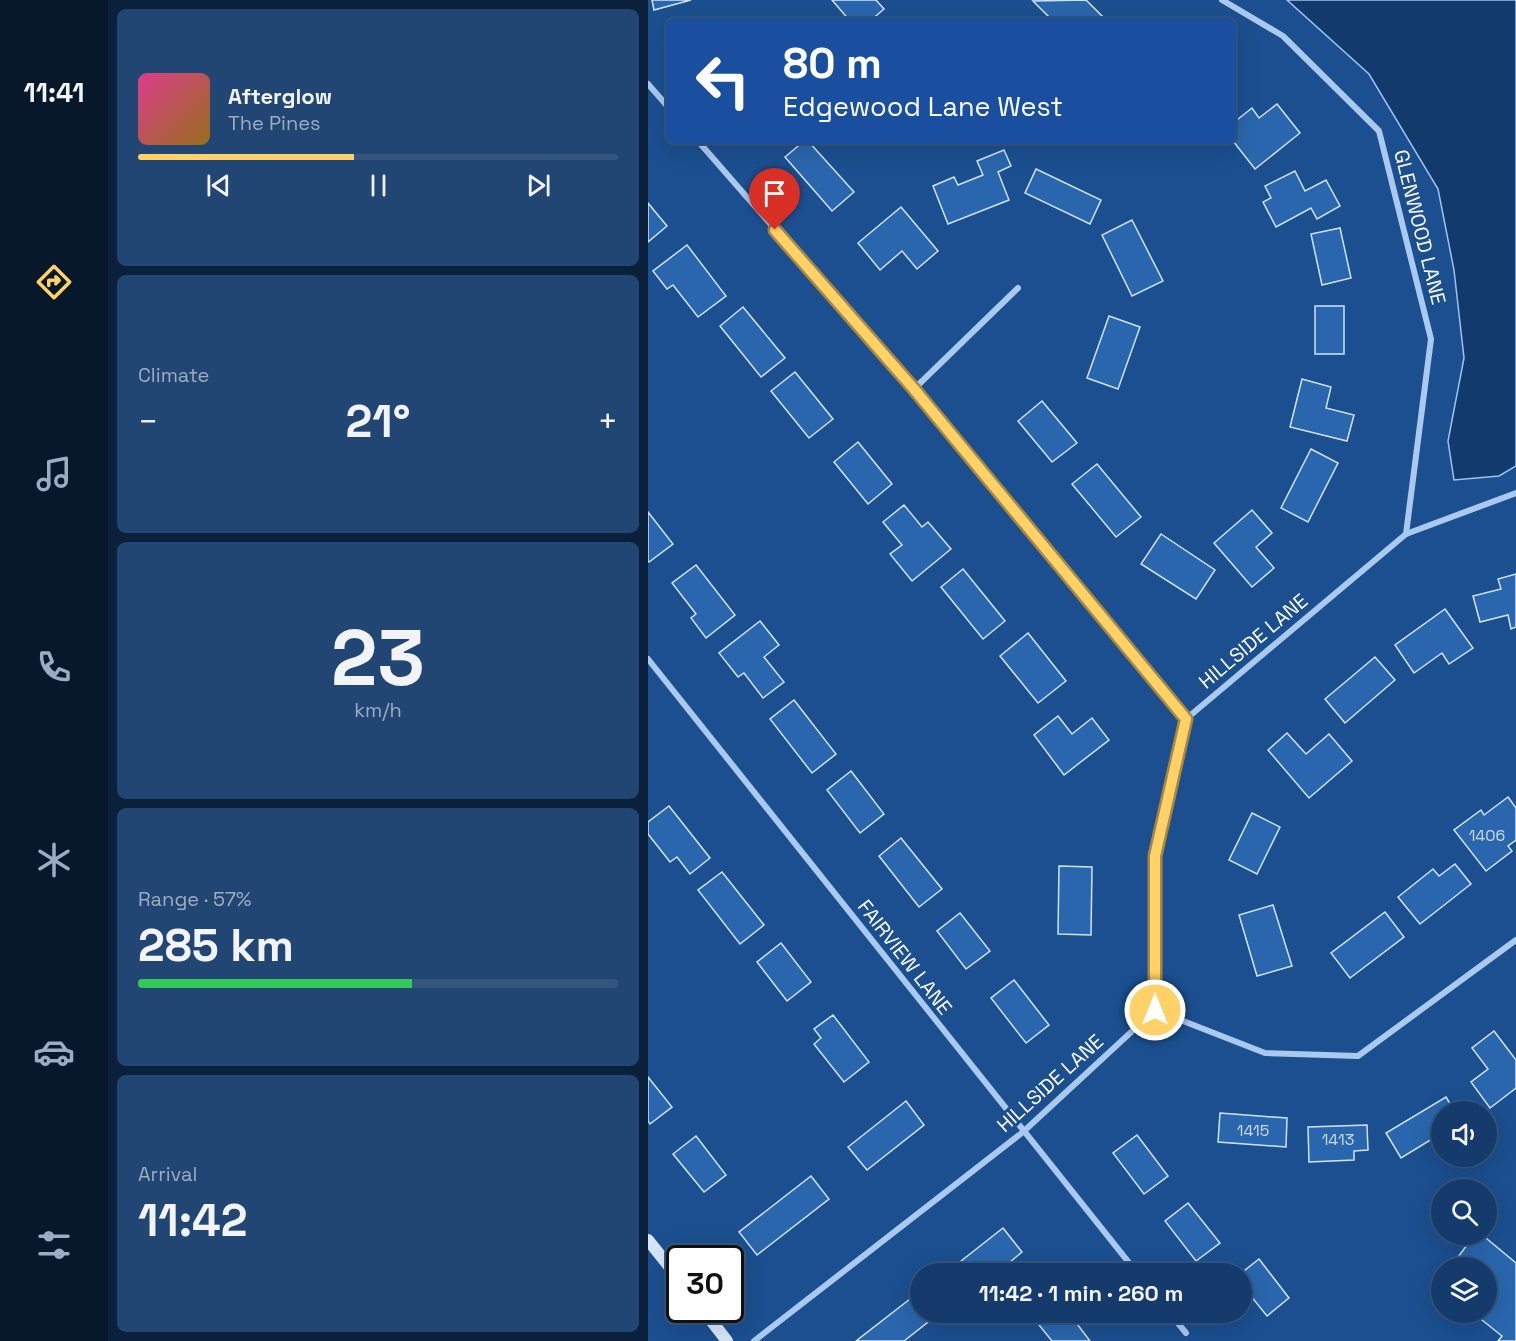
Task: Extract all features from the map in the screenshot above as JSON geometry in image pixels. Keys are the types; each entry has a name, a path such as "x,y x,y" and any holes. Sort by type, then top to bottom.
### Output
{"street":[{"name":"GLENWOOD LANE","path":"1222,0 1283,36 1379,132 1431,339 1406,534"},
{"path":"648,84 666,105"},
{"path":"701,144 914,389 1186,719 1155,856 1155,1010 1265,1053 1358,1056 1516,940"},
{"path":"914,389 1018,288"},
{"name":"HILLSIDE LANE","path":"1186,719 1406,534 1516,493"},
{"name":"FAIRVIEW LANE","path":"648,659 1129,1263"},
{"name":"HILLSIDE LANE","path":"754,1341 1023,1132 1155,1010"},
{"path":"648,1240 666,1262"},
{"path":"712,1323 727,1341"},
{"path":"1178,1323 1186,1333"}],"water":[{"path":"1287,0 1516,0 1516,466 1499,476 1454,480 1448,441 1464,358 1454,270 1438,189 1369,74"}],"building":[{"path":"652,0 691,0 654,10"},
{"path":"832,0 876,0 884,9 874,18 847,18"},
{"path":"1086,0 1103,17 1050,18 1033,1"},
{"path":"1277,104 1300,133 1255,169 1235,144 1236,121 1252,108 1259,118"},
{"path":"800,144 811,144 854,192 832,211 785,157"},
{"path":"1004,150 1011,166 998,172 1009,200 948,224 933,186 954,177 958,185 983,175 977,161"},
{"path":"1036,169 1101,200 1090,224 1025,193"},
{"path":"1295,171 1305,191 1326,180 1340,206 1317,219 1311,208 1276,227 1263,202 1271,198 1265,186"},
{"path":"648,203 667,226 648,242"},
{"path":"901,207 938,251 917,269 902,251 880,270 858,243"},
{"path":"1132,220 1163,281 1132,296 1102,235"},
{"path":"1340,228 1351,278 1322,285 1311,234"},
{"path":"687,245 726,296 698,317 673,285 667,289 653,271"},
{"path":"1315,306 1344,306 1344,354 1315,354"},
{"path":"743,307 785,358 761,377 720,326"},
{"path":"1109,316 1140,327 1118,389 1087,378"},
{"path":"795,372 833,419 809,438 771,391"},
{"path":"1302,379 1331,387 1326,408 1354,415 1347,441 1290,427"},
{"path":"1042,401 1077,443 1052,462 1018,421"},
{"path":"858,442 892,484 868,504 834,462"},
{"path":"1311,449 1338,463 1308,522 1281,508"},
{"path":"1097,464 1141,517 1116,537 1072,484"},
{"path":"904,505 922,527 928,522 951,549 912,581 890,554 902,545 883,522"},
{"path":"1252,510 1272,533 1256,547 1274,568 1252,587 1214,543"},
{"path":"648,512 673,544 649,562 648,561"},
{"path":"1161,534 1215,570 1196,599 1141,564"},
{"path":"696,565 735,615 706,638 691,618 696,614 672,583"},
{"path":"963,569 1005,621 983,639 941,587"},
{"path":"1516,574 1516,627 1511,629 1508,615 1480,622 1473,596 1501,589 1498,579"},
{"path":"1445,609 1473,648 1449,664 1442,653 1414,673 1395,645"},
{"path":"760,621 779,645 764,657 784,682 763,698 744,673 738,677 719,653"},
{"path":"1028,633 1066,681 1038,703 1000,656"},
{"path":"1375,657 1395,680 1345,723 1325,699"},
{"path":"794,700 836,754 812,773 770,719"},
{"path":"1058,716 1072,734 1092,718 1109,740 1064,775 1034,735"},
{"path":"1287,733 1306,754 1329,734 1352,761 1309,798 1268,750"},
{"path":"851,771 884,814 860,833 827,790"},
{"path":"1508,797 1516,808 1516,840 1508,846 1512,851 1486,871 1454,830 1481,810 1484,815"},
{"path":"669,806 710,858 690,874 677,857 670,862 648,834 648,822"},
{"path":"1252,813 1280,827 1257,874 1229,860"},
{"path":"901,838 942,889 919,907 879,856"},
{"path":"1455,864 1471,884 1420,924 1398,897 1433,869 1439,876"},
{"path":"1059,866 1092,867 1091,935 1058,934"},
{"path":"722,872 764,925 740,944 698,890"},
{"path":"1273,905 1292,966 1257,976 1239,915"},
{"path":"1385,912 1404,937 1350,978 1331,953"},
{"path":"960,913 990,951 966,969 937,931"},
{"path":"781,943 811,982 787,1001 757,962"},
{"path":"1014,980 1049,1025 1026,1043 991,998"},
{"path":"833,1015 869,1062 844,1082 814,1044 821,1038 814,1029"},
{"path":"1494,1031 1516,1060 1516,1088 1497,1103 1485,1101 1471,1082 1488,1069 1472,1048"},
{"path":"648,1077 672,1107 650,1124 648,1121"},
{"path":"906,1101 924,1125 867,1170 848,1147"},
{"path":"1431,1106 1431,1140 1401,1158 1386,1133"},
{"path":"1220,1113 1287,1118 1286,1147 1218,1142"},
{"path":"1367,1125 1368,1150 1354,1151 1354,1160 1309,1162 1308,1127"},
{"path":"1137,1135 1168,1176 1144,1194 1113,1153"},
{"path":"696,1136 726,1175 704,1192 673,1154"},
{"path":"811,1176 829,1199 757,1255 739,1232"},
{"path":"1188,1203 1220,1243 1196,1261 1165,1221"},
{"path":"1003,1228 1022,1252 1009,1263 958,1263"},
{"path":"1467,1245 1494,1245 1516,1263 1516,1341 1498,1341 1502,1336 1486,1323 1497,1323 1497,1257 1458,1257"},
{"path":"1259,1259 1289,1298 1267,1316 1252,1297 1252,1265"},
{"path":"910,1299 910,1323 927,1323 904,1341 856,1341"},
{"path":"1037,1323 1076,1323 1090,1341 1052,1341"}],"route":[{"path":"775,230 914,389 1186,719 1155,856 1155,1010"}]}
